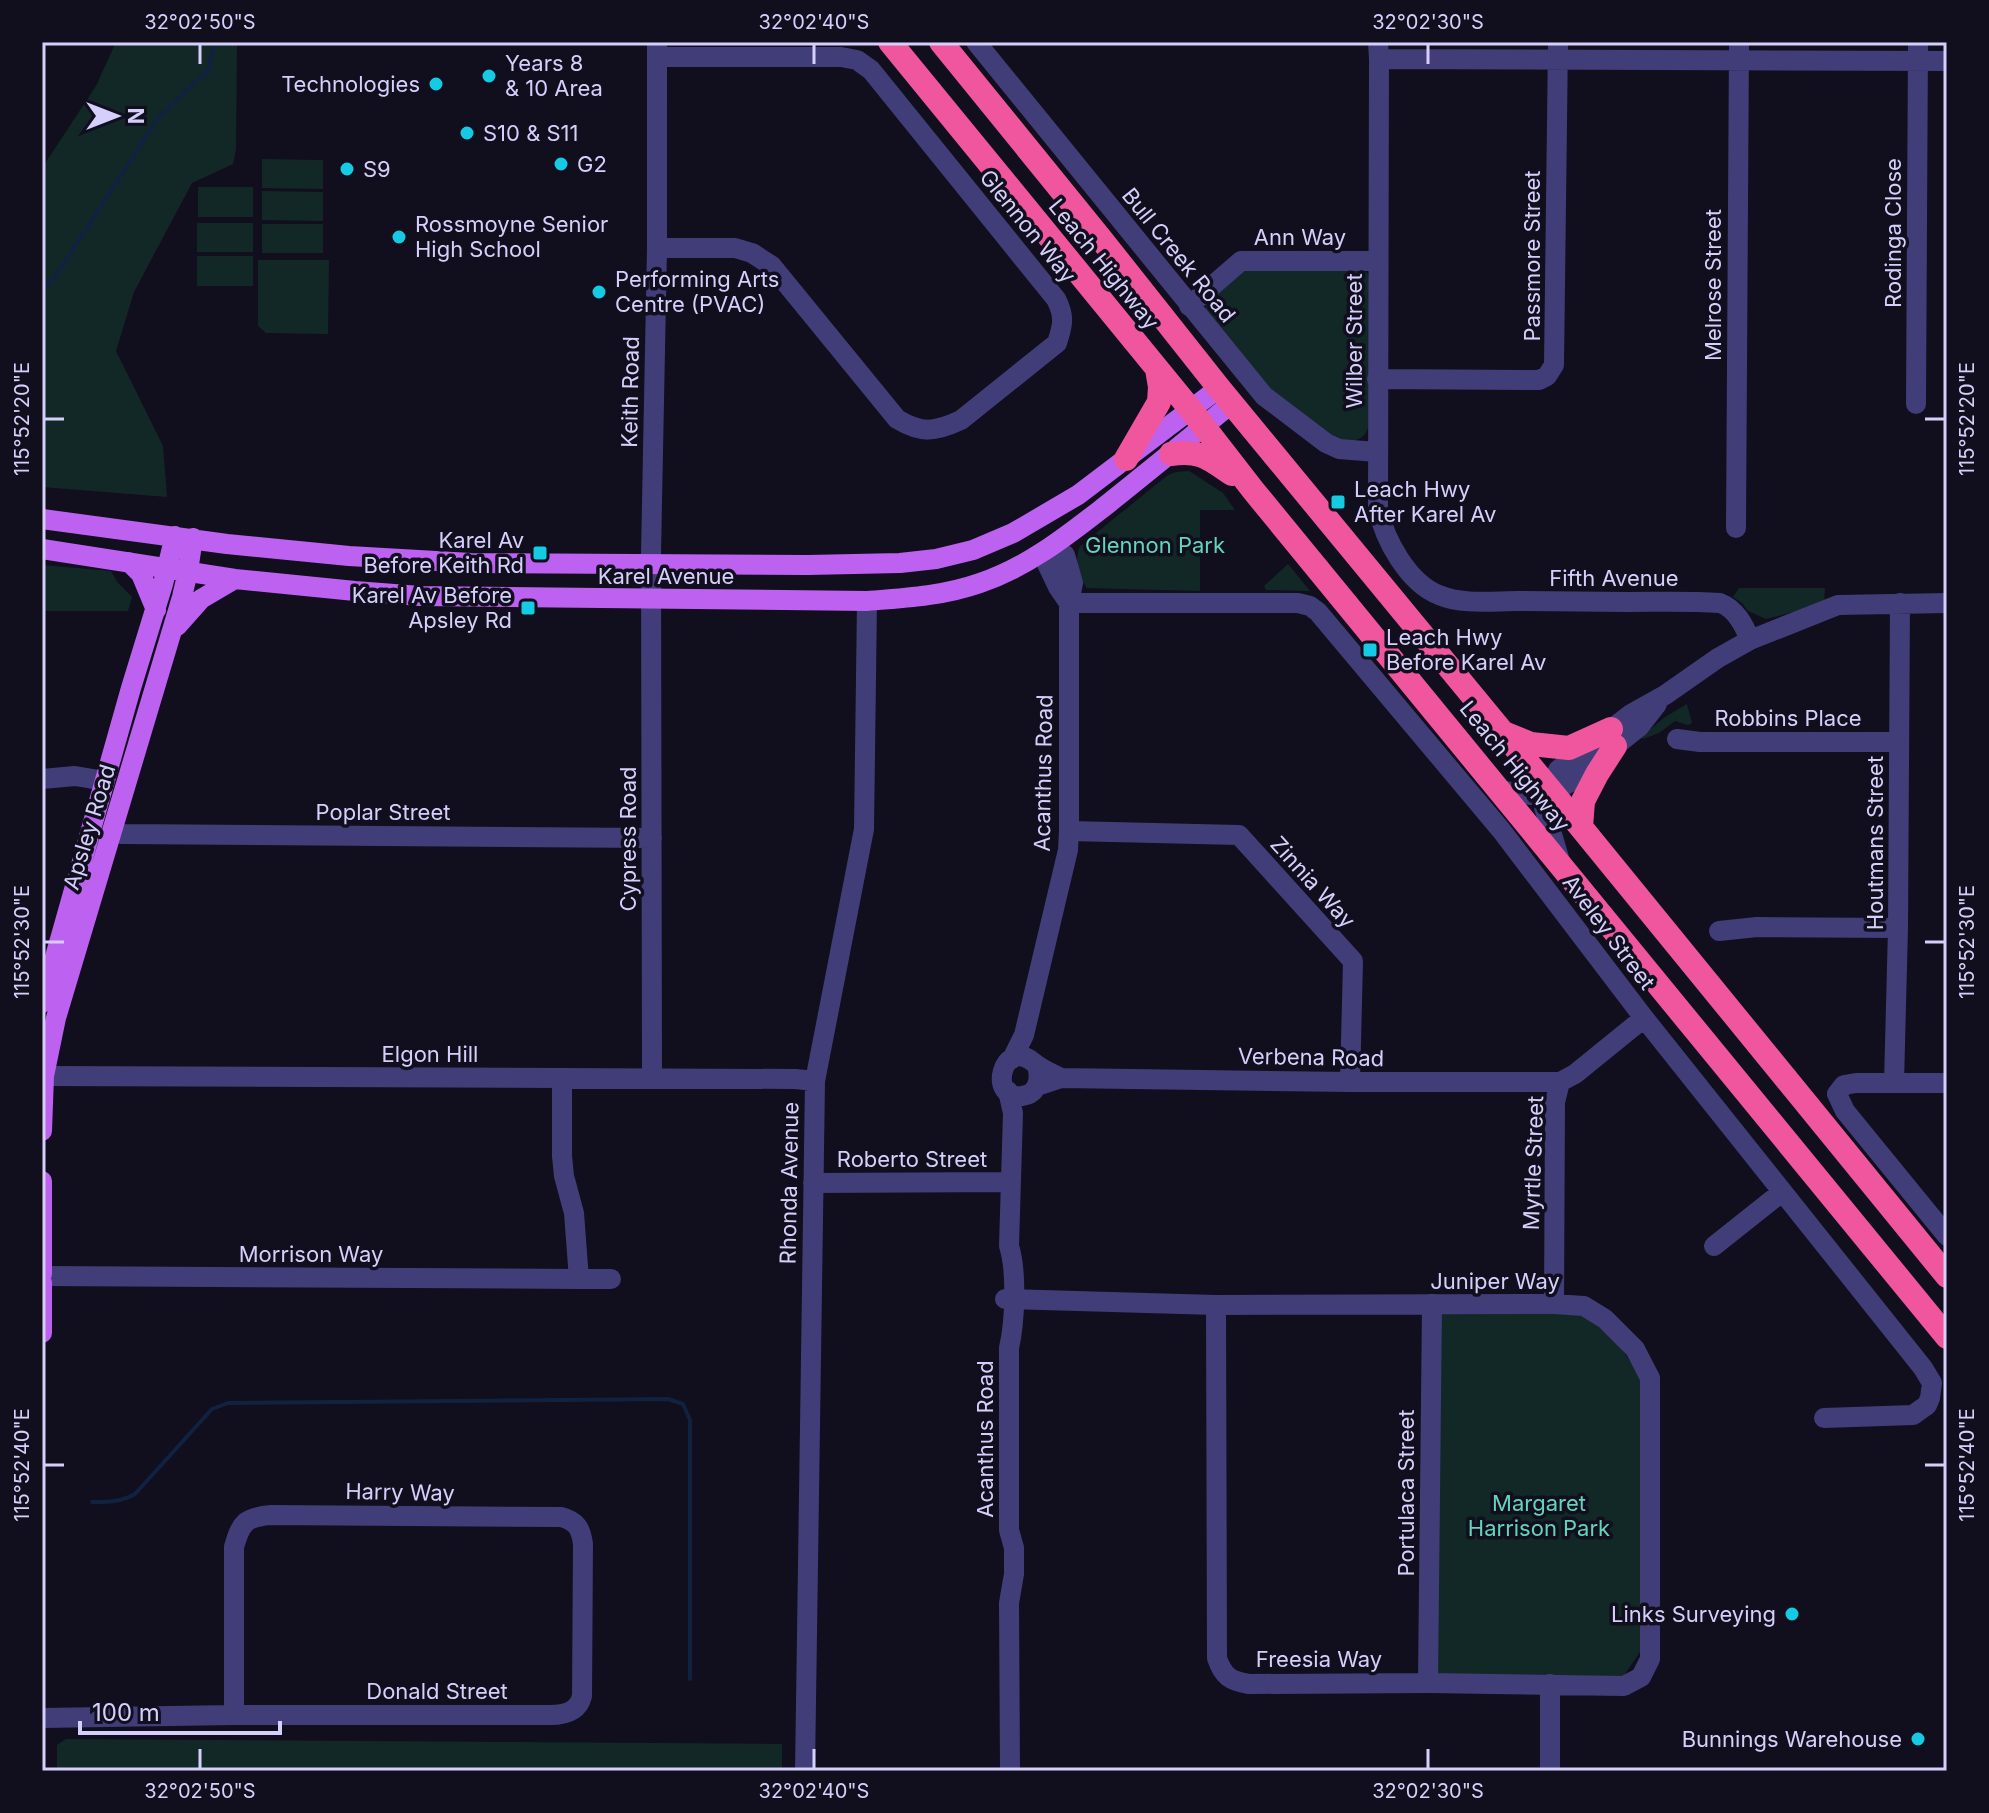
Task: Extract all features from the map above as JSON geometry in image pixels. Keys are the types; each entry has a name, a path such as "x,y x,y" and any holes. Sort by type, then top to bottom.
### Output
{"highway":[{"name":"Leach Highway","path":"890,42 1947,1337"},
{"name":"Leach Highway","path":"941,42 1225,396 1947,1276"},
{"path":"1126,459 1159,402 1157,369"},
{"path":"1171,454 1189,452 1206,456 1253,490"},
{"path":"1502,732 1531,744 1569,748 1613,738"},
{"path":"1581,827 1583,801 1613,738"}],"main road":[{"name":"Karel Avenue","path":"42,519 227,544 349,556 471,563 900,563 973,550 1013,533 1065,503 1126,459 1197,418 1225,396"},
{"name":"Karel Avenue","path":"42,549 235,579 420,596 867,601 927,597 983,582 1022,565 1054,546 1171,454 1197,418"},
{"path":"1013,533 1040,537 1054,546 1065,503"},
{"name":"Apsley Road","path":"42,1003 167,567 184,537"},
{"name":"Apsley Road","path":"42,1131 44,1076 56,1018 171,635 188,571 184,537"},
{"path":"129,562 141,574 156,610"},
{"path":"171,635 180,620 201,599 235,579"},
{"path":"42,1181 42,1333"}],"street":[{"name":"Bull Creek Road","path":"976,42 1256,387 1326,443 1339,449 1377,452"},
{"name":"Keith Road","path":"652,600 657,49"},
{"name":"Glennon Way","path":"657,49 857,60 871,70 1056,299 1062,310 1062,327 1057,343 961,420 942,428 925,430 897,419 772,266 752,253 735,248 657,248"},
{"path":"1379,50 1918,52 1947,61"},
{"name":"Wilber Street","path":"1379,50 1378,508 1387,538 1410,572 1436,594 1460,600"},
{"name":"Passmore Street","path":"1377,379 1539,380 1547,376 1554,365 1558,51"},
{"name":"Melrose Street","path":"1736,528 1738,51"},
{"name":"Rodinga Close","path":"1916,404 1918,52"},
{"name":"Ann Way","path":"1189,306 1241,261 1378,261"},
{"name":"Acanthus Road","path":"1010,1771 1009,1603 1002,1575 1003,1549 1009,1530 1009,1348 1013,1331 1009,1299 1013,1257 1009,1246 1010,1182 1024,1035 1068,850 1069,831 1069,603 1047,564 1054,546"},
{"name":"Cypress Road","path":"652,600 652,1078"},
{"name":"Fifth Avenue","path":"1460,600 1720,603 1733,612 1750,640"},
{"name":"Rhonda Avenue","path":"805,1771 815,1081 864,829 867,601"},
{"name":"Aveley Street","path":"1069,603 1298,603 1318,612 1501,830 1644,1018 1932,1383 1927,1405 1913,1415 1824,1418"},
{"name":"Houtmans Street","path":"1894,1083 1900,603"},
{"path":"1500,790 1530,795 1552,793 1569,783 1613,738 1639,727 1665,695 1750,640 1838,605 1947,603"},
{"name":"Robbins Place","path":"1677,739 1700,742 1899,742"},
{"path":"42,779 75,776 105,781"},
{"path":"1552,793 1544,807 1562,864"},
{"name":"Zinnia Way","path":"1069,831 1239,835 1353,961 1350,1082"},
{"name":"Poplar Street","path":"112,832 652,838"},
{"path":"1719,931 1757,927 1898,928"},
{"name":"Myrtle Street","path":"1554,1304 1555,1102 1560,1082 1575,1074 1644,1018"},
{"name":"Elgon Hill","path":"44,1076 815,1081"},
{"path":"562,1078 562,1156 574,1213 579,1279"},
{"name":"Verbena Road","path":"1022,1081 1061,1078 1560,1082"},
{"path":"1947,1083 1844,1085 1837,1094 1840,1103 1947,1236"},
{"name":"Roberto Street","path":"813,1183 1010,1182"},
{"path":"1714,1246 1782,1192"},
{"name":"Morrison Way","path":"42,1277 611,1279"},
{"name":"Juniper Way","path":"1009,1299 1216,1305 1584,1306 1605,1319 1635,1349 1650,1378 1650,1659 1641,1677"},
{"name":"Portulaca Street","path":"1428,1683 1432,1304"},
{"name":"Freesia Way","path":"1216,1305 1217,1658 1228,1678 1249,1684 1624,1686 1641,1677"},
{"name":"Harry Way","path":"234,1715 234,1547 239,1529 252,1517 271,1515 561,1517 576,1522 583,1544 582,1696"},
{"path":"1550,1684 1550,1771"},
{"name":"Donald Street","path":"42,1718 561,1715 580,1704 582,1696"}],"green space":[{"path":"116,42 237,42 236,149 233,164 192,183 134,292 116,351 163,446 167,497 42,487 42,168 96,86"},
{"path":"262,159 323,160 323,189 262,188"},
{"path":"198,187 253,187 253,217 198,217"},
{"path":"262,191 323,192 323,221 262,220"},
{"path":"197,223 253,223 253,252 197,252"},
{"path":"262,224 323,224 323,253 262,253"},
{"path":"197,256 253,256 253,286 197,286"},
{"path":"258,260 329,260 328,334 266,333 258,326"},
{"path":"1245,267 1362,269 1368,274 1371,283 1370,420 1363,436 1351,441 1339,441 1268,390 1206,311 1206,301"},
{"name":"Glennon Park","path":"1189,471 1223,493 1235,510 1200,510 1200,591 1087,588 1078,568 1080,546 1168,475"},
{"path":"1288,564 1310,591 1266,590 1264,586"},
{"path":"42,565 111,571 132,597 128,611 42,611"},
{"path":"1739,588 1825,588 1824,604 1766,619 1748,611 1733,597"},
{"path":"1687,704 1692,723 1688,725 1675,721 1659,733 1641,737 1665,717"},
{"name":"Margaret Harrison Park","path":"1440,1311 1581,1313 1616,1340 1641,1378 1640,1652 1623,1677 1435,1676"},
{"path":"66,1739 782,1744 782,1771 57,1771 57,1745"}],"waterway":[{"path":"42,292 61,268 158,118 208,70 215,42"},
{"path":"92,1502 115,1501 135,1494 212,1409 228,1403 668,1399 683,1404 690,1420 690,1679"}],"place":[{"name":"Years 8 & 10 Area","path":"489,76"},
{"name":"Technologies","path":"436,84"},
{"name":"S10 & S11","path":"467,133"},
{"name":"G2","path":"561,164"},
{"name":"S9","path":"347,169"},
{"name":"Rossmoyne Senior High School","path":"399,237"},
{"name":"Performing Arts Centre (PVAC)","path":"599,292"},
{"name":"Leach Hwy After Karel Av","path":"1338,502"},
{"name":"Karel Av Before Keith Rd","path":"540,553"},
{"name":"Karel Av Before Apsley Rd","path":"528,608"},
{"name":"Leach Hwy Before Karel Av","path":"1370,650"},
{"name":"Links Surveying","path":"1792,1614"},
{"name":"Bunnings Warehouse","path":"1918,1739"}]}
